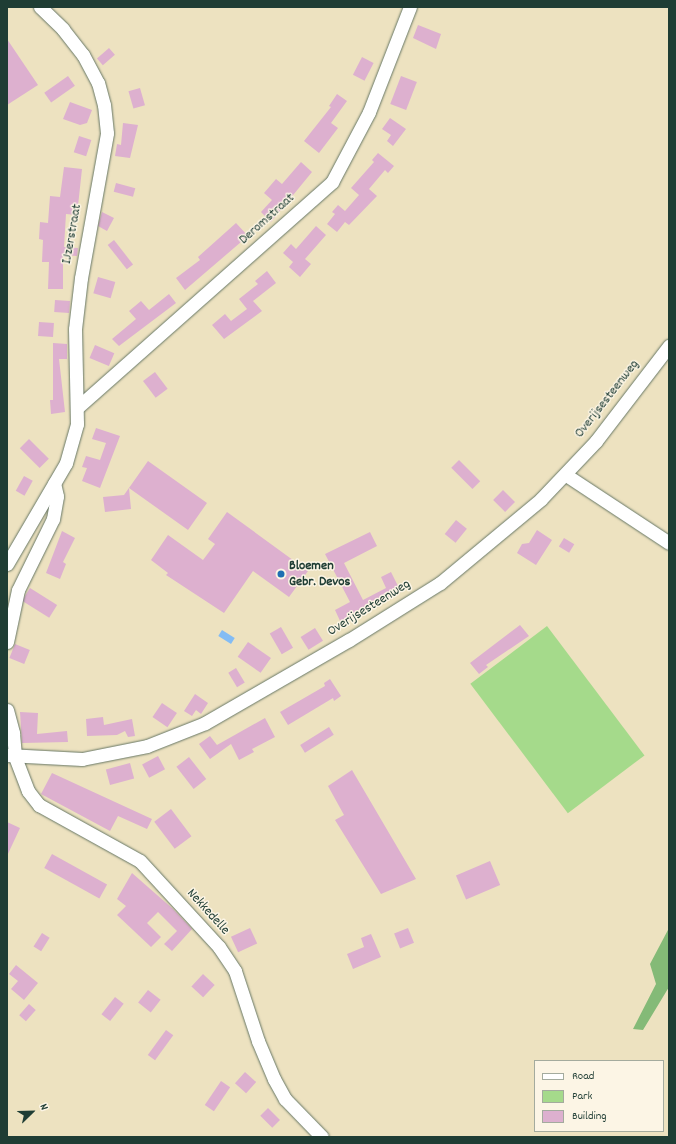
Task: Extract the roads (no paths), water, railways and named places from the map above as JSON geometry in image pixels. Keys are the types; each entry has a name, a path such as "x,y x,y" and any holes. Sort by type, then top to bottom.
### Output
{"street":[{"name":"IJzerstraat","path":"7,564 66,463 77,424 79,406 75,329 81,278 107,133 104,105 98,83 91,69 63,29 40,7"},
{"name":"Deromstraat","path":"79,406 332,182 369,112 410,7"},
{"name":"Overijsesteenweg","path":"11,756 82,759 125,752 178,735 205,723 349,640 440,583 522,517 566,475 596,441 669,346"},
{"path":"566,475 669,543"},
{"path":"7,642 18,590 53,519 57,496 54,483"},
{"name":"Nekkedelle","path":"7,710 13,734 11,756 28,791 39,805 140,861 219,947 236,971 258,1041 274,1079 285,1099 322,1137"}],"water":[{"path":"222,630 235,638 231,644 218,636"}],"place":[{"name":"Bloemen Gebr. Devos","path":"281,574"}]}
